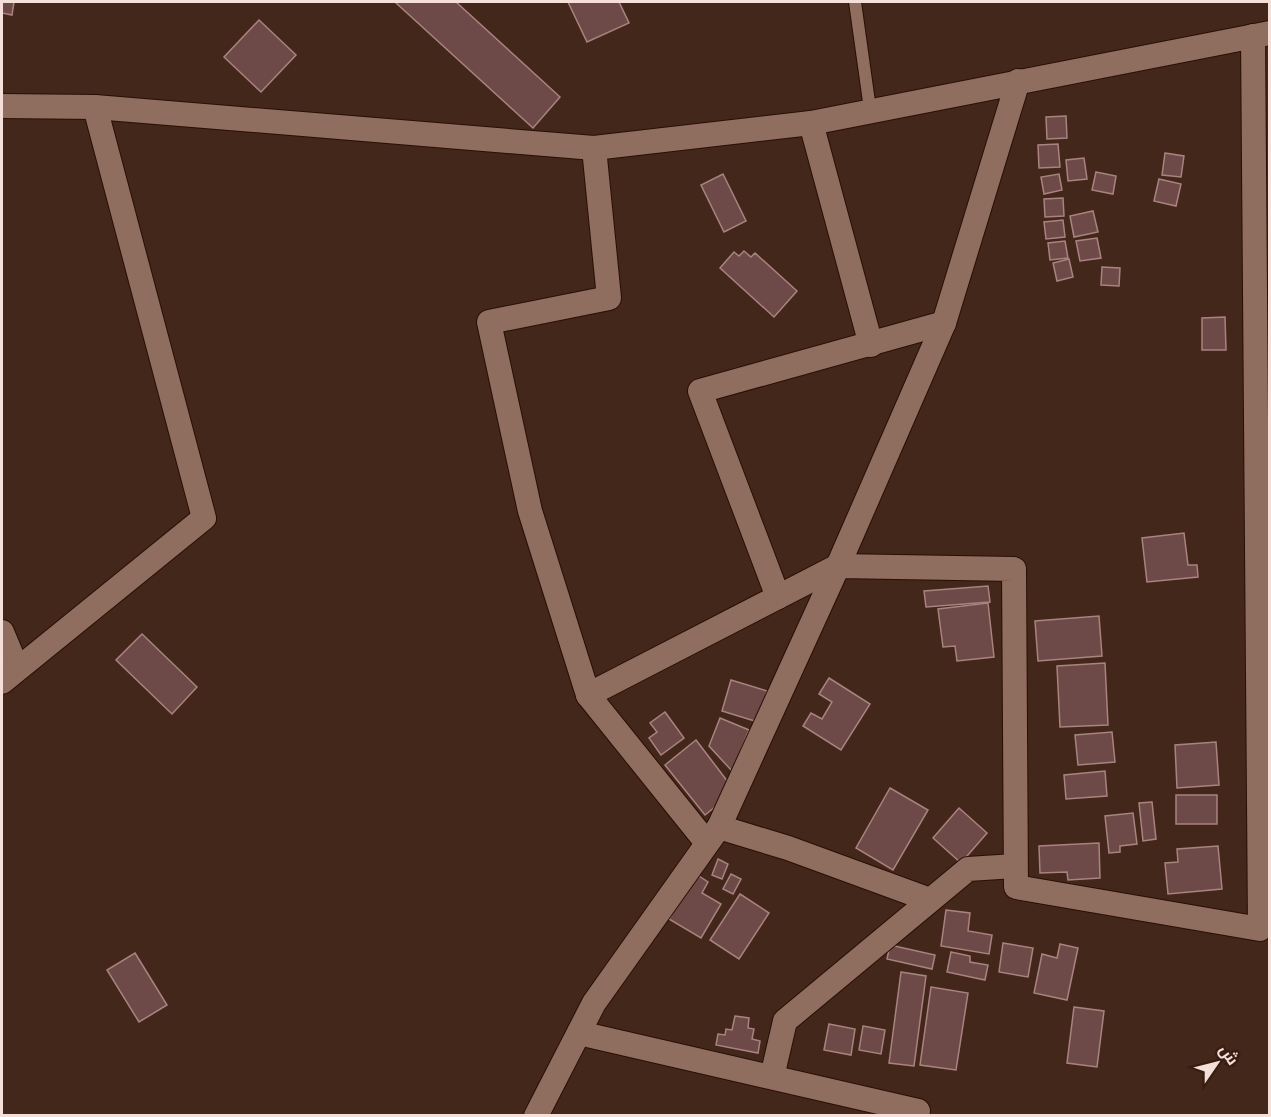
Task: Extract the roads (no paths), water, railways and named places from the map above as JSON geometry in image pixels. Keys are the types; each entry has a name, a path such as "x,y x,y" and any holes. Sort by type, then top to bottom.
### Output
{"street":[{"path":"2,105 95,106 594,148 811,123 870,109 1261,35 1260,929 1016,887 1014,569 838,566 588,695"},
{"path":"536,1116 594,1004 713,835 838,566 944,323 1018,81"},
{"path":"2,632 9,675 204,518 95,106"},
{"path":"811,123 871,345"},
{"path":"594,148 609,298 489,322 530,511 588,695 713,835 788,848 930,900"},
{"path":"778,597 700,391 944,323"},
{"path":"772,1077 785,1020 968,869 1015,866"},
{"path":"579,1033 918,1111"}],"lane":[{"path":"855,2 870,109"}]}
